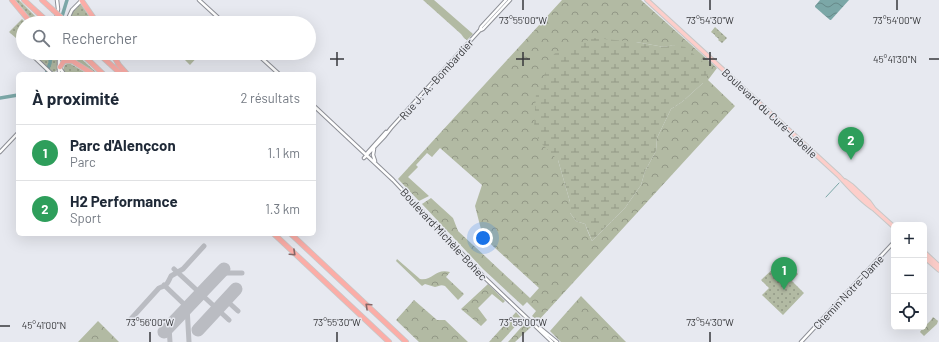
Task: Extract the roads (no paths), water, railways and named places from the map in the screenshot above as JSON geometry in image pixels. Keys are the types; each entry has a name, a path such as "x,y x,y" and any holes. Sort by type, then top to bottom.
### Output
{"highway":[{"path":"12,0 25,16"},
{"path":"24,0 41,16"},
{"path":"42,0 59,16"},
{"path":"87,7 88,0"},
{"path":"82,1 93,16"},
{"path":"60,67 64,62 72,60 90,72"},
{"path":"88,60 101,72"},
{"path":"106,60 119,72"},
{"path":"116,60 125,72"},
{"path":"276,236 389,342"},
{"path":"293,236 406,342"}],"main road":[{"name":"Boulevard du Curé-Labelle","path":"647,0 840,177 855,194 891,224"},
{"path":"927,255 939,266"},
{"path":"925,258 939,270"}],"street":[{"path":"56,16 58,9 57,0"},
{"path":"199,0 216,16"},
{"name":"Rue J.-A.-Bombardier","path":"366,155 374,148 506,0"},
{"name":"Rue J.-A.-Bombardier","path":"480,30 483,29 510,0"},
{"path":"69,16 71,11 82,1"},
{"path":"38,60 50,72"},
{"path":"59,72 60,60"},
{"path":"264,60 277,72"},
{"path":"60,67 63,72"},
{"name":"Boulevard Michèle-Bohec","path":"316,108 393,180 485,278 557,342"},
{"name":"Rue J.-A.-Bombardier","path":"366,155 391,128"},
{"path":"0,152 16,135"},
{"path":"374,148 373,156 376,164"},
{"name":"Chemin Notre-Dame","path":"801,342 891,245"},
{"name":"Boulevard Michèle-Bohec","path":"523,313 552,342"}],"water":[{"path":"820,0 849,0 830,20 815,7"}],"waterway":[{"path":"62,16 67,0"},
{"path":"47,72 50,60"},
{"path":"0,98 16,95"},
{"path":"826,197 839,183"}],"place":[{"name":"H2 Performance","path":"851,160"},
{"name":"Parc d'Alençcon","path":"784,290"}]}
